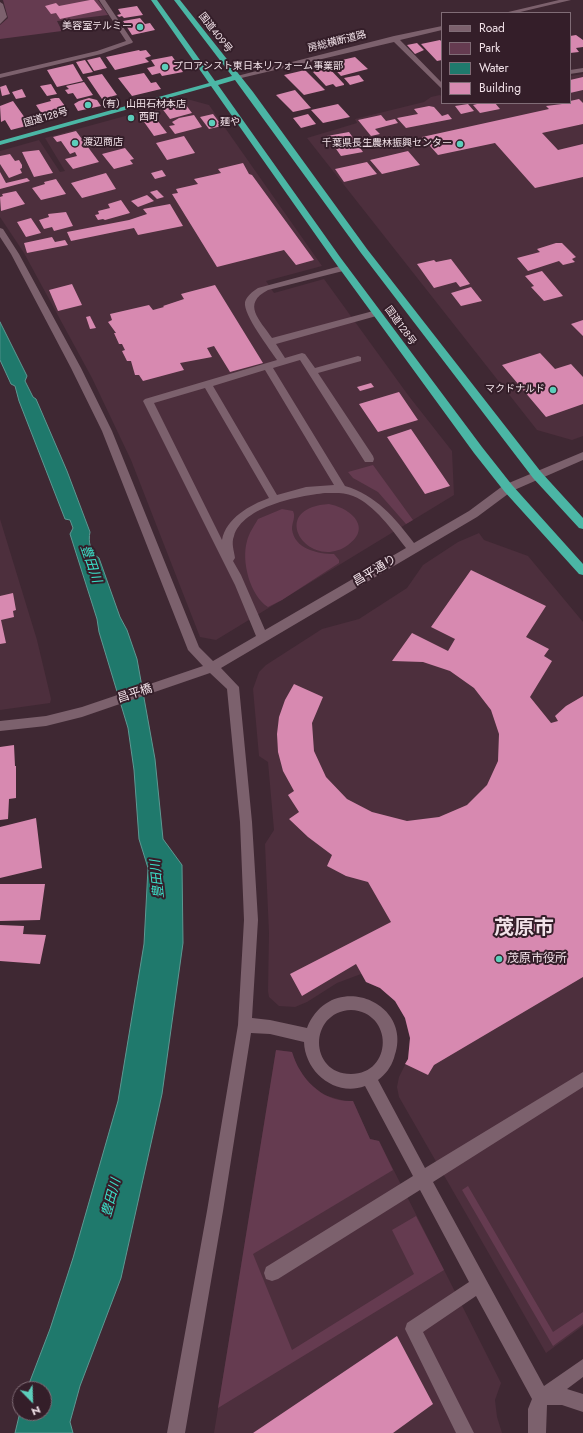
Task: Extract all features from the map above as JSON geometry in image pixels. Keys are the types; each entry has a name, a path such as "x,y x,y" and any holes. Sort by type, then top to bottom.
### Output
{"highway":[{"path":"154,0 214,83"},
{"name":"国道409号","path":"177,0 237,77"},
{"name":"国道128号","path":"0,143 237,77 364,251 537,475 583,525"},
{"name":"国道128号","path":"214,83 344,268 478,450 508,488 583,571"}],"street":[{"path":"0,76 99,53 130,42 102,0"},
{"path":"512,12 568,0"},
{"path":"0,4 4,17 0,22"},
{"name":"房総横断道路","path":"237,77 394,38 441,28"},
{"path":"394,38 441,86"},
{"path":"571,72 583,70"},
{"path":"0,231 15,254 66,348 108,431 194,650 234,687 246,822 251,920 245,1026 215,1211 176,1433"},
{"path":"283,362 249,306 250,299 255,293 265,288 344,268"},
{"path":"270,342 377,313"},
{"path":"263,638 238,582 148,401 302,356 369,459"},
{"path":"312,372 358,358"},
{"path":"267,366 341,489"},
{"path":"207,384 275,500"},
{"name":"昌平通り","path":"213,667 412,548 473,514 508,488 583,456"},
{"path":"238,582 228,547 229,533 249,512 275,500 310,490 341,489 355,492 372,503 412,548"},
{"name":"昌平橋","path":"0,726 46,721 82,712 188,677 213,667"},
{"path":"347,1002 360,1003 372,1009 382,1019 388,1032 390,1045 387,1058 380,1070 369,1078 357,1082 345,1082 333,1078 323,1071 314,1054 312,1036 316,1023 324,1012 335,1005 347,1002"},
{"path":"245,1026 270,1027 312,1036"},
{"path":"369,1078 478,1285 541,1398"},
{"path":"272,1273 583,1079"},
{"path":"465,1433 413,1329 478,1285"},
{"path":"537,1433 537,1408 541,1398 583,1367"},
{"path":"541,1398 552,1395 561,1396 583,1403"}],"shaded area":[{"path":"583,74 583,436 572,440 537,430 307,138 357,123 355,119 424,102 431,97 440,95 441,104 571,104 571,76"},
{"path":"187,99 209,105 322,266 266,281 274,293 324,279 408,395 452,451 454,495 216,640 200,637 131,460 92,378 24,253 0,217 0,151 39,140 60,172 65,171 45,138"},
{"path":"0,519 37,640 51,699 50,703 0,710"},
{"path":"479,533 484,540 528,556 583,622 583,1326 546,1353 399,1097 397,1087 399,1077 408,1059 410,1038 405,1018 395,1001 380,988 366,982 361,974 337,983 307,1002 295,1007 279,1006 269,997 268,991 269,933 265,844 274,830 268,762 259,756 253,689 259,672 266,665 322,629 359,619 407,588 423,565 458,542"},
{"path":"276,1050 292,1052 297,1066 308,1082 324,1095 345,1101 353,1101 370,1139 379,1141 501,1383 495,1400 497,1417 502,1433 214,1433"}],"green space":[{"path":"3,0 98,0 108,15 57,21 62,31 0,39 0,25 8,18"},
{"path":"373,465 413,520 406,524 378,492 353,478 348,472"},
{"path":"329,504 337,506 351,514 359,525 359,532 348,545 333,551 320,551 308,545 300,536 297,526 299,516 310,508"},
{"path":"282,509 293,511 294,517 292,529 294,536 302,546 321,553 334,554 339,560 339,563 282,600 268,607 256,595 248,577 245,549 249,535 258,519"},
{"path":"276,1050 292,1052 307,1080 323,1093 342,1101 353,1101 370,1139 379,1141 393,1170 253,1254 292,1350 414,1274 392,1230 416,1216 444,1270 218,1408"},
{"path":"468,1186 553,1332 583,1312 583,1324 553,1346 462,1190"}],"water":[{"name":"豊田川","path":"0,322 27,376 25,381 33,397 36,399 67,471 90,532 90,546 99,558 137,659 155,759 163,839 182,865 183,943 162,1094 121,1278 80,1386 70,1422 73,1433 15,1433 18,1421 52,1421 52,1381 30,1381 50,1329 73,1258 118,1101 144,944 148,868 139,839 134,770 128,728 99,632 97,619 70,534 73,528 70,520 65,519 19,401 15,386 11,384 0,360"}],"building":[{"path":"94,0 102,10 60,19 56,13 51,14 45,6 56,3 59,6"},
{"path":"137,6 143,15 124,18 117,15 121,14 118,9"},
{"name":"美容室テルミー","path":"140,18 145,24 150,23 155,30 132,35 123,21"},
{"path":"576,35 583,40 583,47 576,48 579,52 571,53 571,36"},
{"path":"440,40 441,60 437,61 421,44"},
{"path":"417,43 424,50 415,54 407,45"},
{"path":"139,50 146,50 151,56 145,58 149,62 115,70 106,57"},
{"name":"プロアシスト東日本リフォーム事業部","path":"172,56 183,72 162,76 160,73 152,75 147,68 155,66 151,60"},
{"path":"100,57 107,68 94,71 87,60"},
{"path":"355,57 368,69 341,76 329,63"},
{"path":"85,60 93,72 83,74 76,62"},
{"path":"73,64 83,81 57,87 47,70"},
{"path":"328,67 344,85 336,87 333,84 326,86 313,72"},
{"path":"305,70 325,90 304,95 284,75"},
{"path":"144,73 151,83 156,82 161,89 132,96 118,78"},
{"path":"102,74 117,95 102,99 87,77"},
{"path":"359,75 364,81 350,85 344,78"},
{"path":"583,77 583,90 571,93 571,80"},
{"path":"84,82 93,95 77,99 73,93 68,94 65,90 69,89 66,86"},
{"path":"51,84 57,94 47,96 40,86"},
{"path":"6,85 10,94 2,96 0,87"},
{"path":"22,89 26,97 16,99 12,92"},
{"path":"295,90 311,108 293,112 276,95"},
{"path":"59,98 68,110 64,111 66,114 45,119 36,105 51,101 50,99"},
{"name":"（有）山田石材本店","path":"89,98 97,100 101,106 78,111 74,104"},
{"name":"千葉県長生農林振興センター","path":"579,99 583,103 583,124 542,133 558,150 583,144 583,177 535,188 495,143 438,155 422,137 549,109 546,106 571,104 571,101"},
{"path":"13,101 30,125 11,130 5,120 1,122 0,106"},
{"path":"183,101 192,113 170,119 161,107"},
{"path":"338,104 350,117 323,123 311,110"},
{"path":"468,104 474,111 461,114 455,106"},
{"path":"496,104 500,109 480,113 473,105"},
{"path":"429,106 434,107 442,116 448,114 452,119 406,128 397,118 418,114 414,109"},
{"path":"213,114 222,126 209,129 200,117"},
{"path":"308,114 316,124 301,128 293,118"},
{"path":"194,115 202,127 175,134 169,126 175,125 172,122 179,118"},
{"path":"381,115 386,121 395,119 398,123 375,129 380,134 371,136 358,120"},
{"path":"154,116 167,133 154,136 142,119"},
{"path":"76,131 99,162 73,169 65,159 77,156 75,152 70,154 61,141 57,142 53,137"},
{"path":"349,132 363,152 341,156 327,136"},
{"path":"117,136 121,142 111,144 108,138"},
{"path":"184,136 195,153 167,160 156,143"},
{"path":"125,148 134,159 130,160 133,164 114,169 102,154"},
{"path":"39,150 53,173 34,177 22,152"},
{"path":"408,151 420,165 382,174 370,160"},
{"path":"10,154 15,161 19,160 22,165 22,168 20,169 22,173 9,178 0,164 0,156"},
{"path":"367,162 377,174 344,182 335,169"},
{"path":"243,163 249,174 252,175 314,260 296,265 284,250 217,267 172,194 178,193 176,189 198,184 194,179 221,173 218,169"},
{"path":"162,170 166,176 155,179 151,173"},
{"path":"0,172 6,183 27,178 30,181 0,189"},
{"path":"106,173 116,189 82,198 71,183"},
{"path":"56,179 66,194 41,200 32,188 45,184 44,182"},
{"path":"157,190 164,197 157,199 150,192"},
{"path":"16,191 25,204 1,211 0,197 3,196 2,194"},
{"path":"147,195 154,201 138,207 131,201"},
{"path":"121,200 130,213 105,220 98,220 95,215 99,214 98,211 110,208 108,204"},
{"path":"170,204 183,226 138,235 134,228 71,241 67,232 129,220 147,214 143,209"},
{"path":"66,212 73,226 54,231 52,227 44,229 39,220 49,217 48,214"},
{"path":"31,218 41,233 26,237 17,222"},
{"path":"52,237 55,242 65,240 68,245 27,253 24,243"},
{"path":"556,243 562,243 576,257 572,259 575,262 563,265 559,261 528,271 517,258 540,252 537,249"},
{"path":"451,259 470,284 460,287 456,282 434,288 417,264 434,260 436,262"},
{"path":"542,271 563,296 544,301 531,287 534,286 525,276"},
{"path":"72,284 82,305 58,311 49,290"},
{"path":"215,285 263,363 230,372 214,346 207,348 212,357 180,363 184,370 143,381 139,375 135,375 131,361 127,361 122,351 125,350 122,344 119,344 114,333 116,333 108,322 112,320 110,314 149,305 153,310 164,307 163,306 184,299 181,294"},
{"path":"471,287 482,301 461,306 451,293"},
{"path":"90,316 96,328 90,329 86,317"},
{"path":"583,320 583,336 571,324"},
{"name":"マクドナルド","path":"540,353 555,369 571,364 583,377 583,404 546,417 502,365"},
{"path":"371,383 374,387 360,391 357,387"},
{"path":"399,392 418,420 378,432 359,404"},
{"path":"411,429 450,486 425,494 387,437"},
{"path":"471,570 546,606 526,637 549,649 544,656 552,661 530,697 551,723 558,721 555,716 566,706 583,696 583,977 434,1065 428,1075 405,1064 408,1059 410,1038 405,1018 395,1001 380,988 366,982 356,964 302,996 290,974 391,922 368,882 346,876 327,866 332,855 308,837 289,819 299,812 288,795 294,791 283,771 278,752 277,734 279,717 285,700 294,684 323,697 312,723 314,751 326,777 347,799 372,812 407,821 439,817 467,805 487,785 498,761 499,734 491,710 474,688 450,671 423,662 392,661 412,633 448,651 455,639 431,627"},
{"path":"13,593 16,610 13,611 14,617 1,620 6,643 0,644 0,596"},
{"path":"14,745 16,766 16,798 9,799 8,819 0,820 0,747"},
{"path":"36,818 42,868 0,878 0,827"},
{"path":"0,884 45,884 40,920 0,921"},
{"path":"0,925 24,926 23,934 46,935 40,964 0,961"},
{"path":"397,1336 433,1404 393,1433 253,1433"}],"place":[{"name":"美容室テルミー","path":"140,27"},
{"name":"プロアシスト東日本リフォーム事業部","path":"165,67"},
{"name":"（有）山田石材本店","path":"88,105"},
{"name":"西町","path":"131,118"},
{"name":"麺や","path":"212,123"},
{"name":"渡辺商店","path":"75,143"},
{"name":"千葉県長生農林振興センター","path":"460,144"},
{"name":"マクドナルド","path":"553,390"},
{"name":"茂原市役所","path":"499,959"}],"district":[{"name":"茂原市","path":"524,929"}]}
